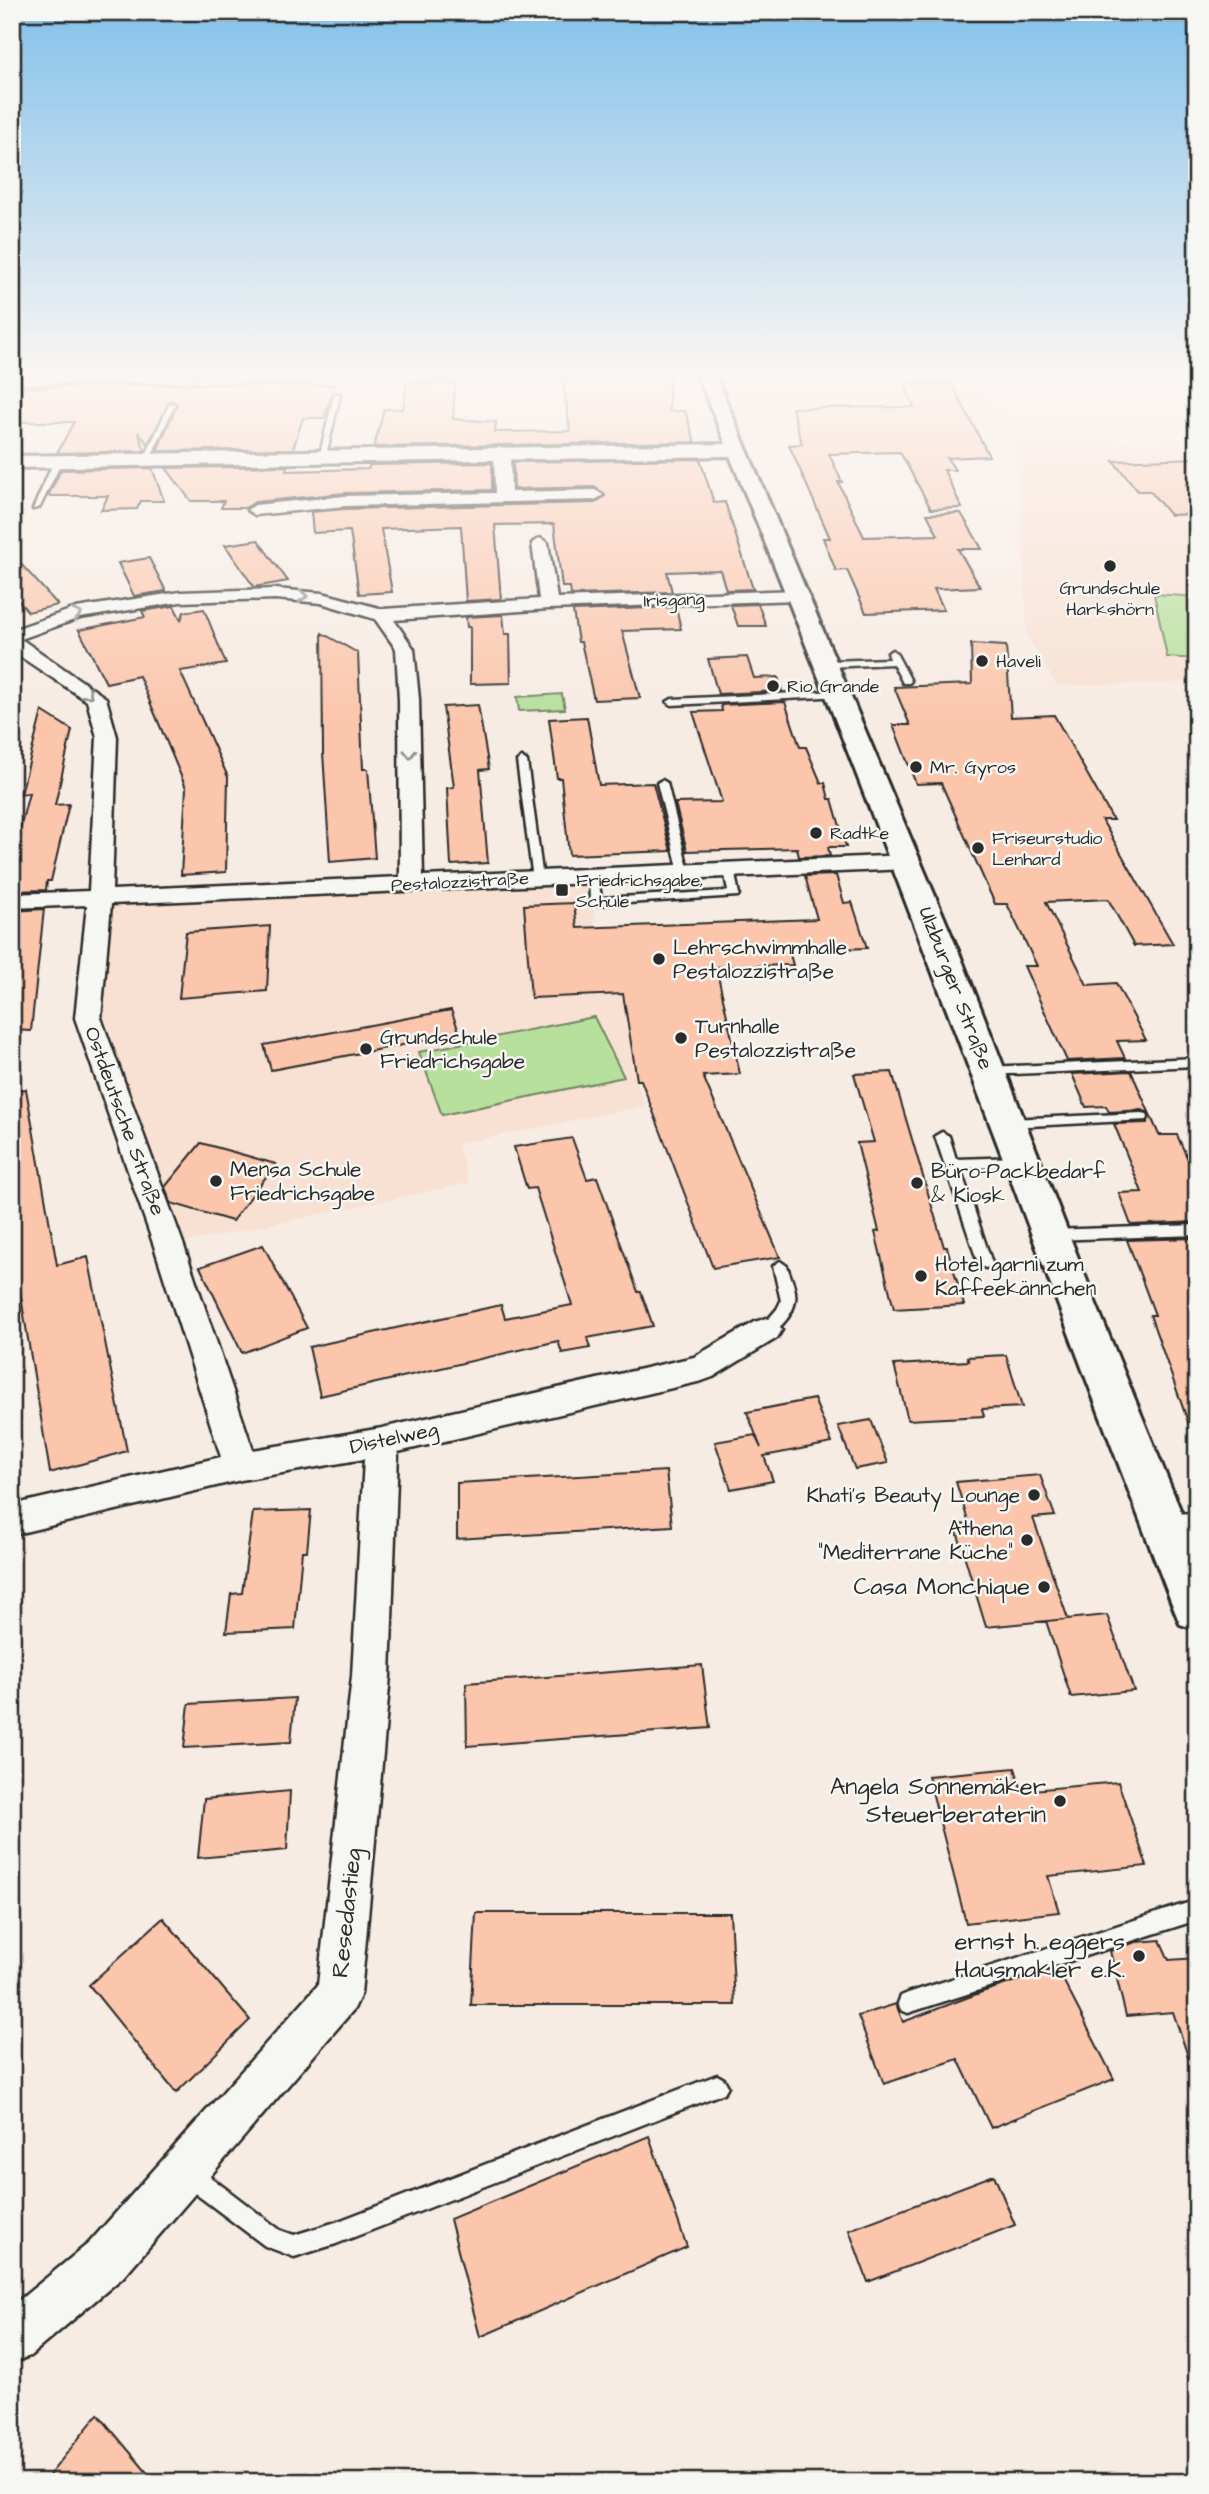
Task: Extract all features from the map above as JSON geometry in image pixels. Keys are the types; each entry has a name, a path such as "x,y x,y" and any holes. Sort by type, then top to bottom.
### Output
{"main road":[{"name":"Ulzburger Straße","path":"754,488 907,862 1050,1236 1182,1529 1197,1609"}],"street":[{"path":"503,488 503,498"},
{"path":"256,510 345,501 595,495"},
{"path":"540,543 549,604"},
{"path":"12,636 76,613 214,595 275,594 322,597 382,615 405,649 409,699 412,885"},
{"name":"Irisgang","path":"382,615 549,604 799,595"},
{"name":"Ostdeutsche Straße","path":"12,642 96,698 107,737 100,896 88,1018 169,1246 241,1466"},
{"name":"Pestalozzistraße","path":"12,901 907,862"},
{"name":"Distelweg","path":"12,1520 241,1466 382,1442 702,1368 766,1330"},
{"name":"Resedastieg","path":"12,2338 106,2260 339,1994 371,1676 382,1442"}],"lane":[{"path":"36,507 45,488"},
{"path":"827,664 893,656 906,681"},
{"path":"672,702 839,694"},
{"path":"523,761 538,879"},
{"path":"662,783 684,872"},
{"path":"593,876 596,902 734,894 729,870"},
{"path":"988,1071 1197,1062"},
{"path":"1009,1123 1142,1117"},
{"path":"942,1136 985,1263"},
{"path":"951,1164 1023,1162"},
{"path":"1050,1236 1197,1230"},
{"path":"766,1330 788,1309 790,1297 780,1266"},
{"path":"908,2003 1197,1910"},
{"path":"184,2171 273,2238 294,2245 336,2233 718,2086"}],"shaded area":[{"name":"Grundschule Harkshörn","path":"1019,488 1197,488 1197,682 1057,686 1027,635"},
{"name":"Grundschule Friedrichsgabe","path":"593,876 595,938 624,1001 637,1080 645,1106 458,1144 469,1183 169,1246 88,1018 100,896"}],"green space":[{"path":"1154,594 1197,597 1197,659 1167,657"},
{"path":"562,694 565,709 519,711 517,697"},
{"path":"594,1017 624,1077 442,1115 419,1052"}],"building":[{"path":"52,488 159,488 164,501 141,501 137,509 101,510 108,496 48,496"},
{"path":"181,488 492,488 345,493 255,502 245,508 221,508 224,501 191,501"},
{"path":"597,488 709,488 714,503 725,502 753,589 726,590 720,570 667,572 672,592 571,595 570,587 562,587 554,524 495,525 501,599 466,601 461,526 381,529 392,592 359,594 350,531 313,533 311,512 595,503 605,496"},
{"path":"808,488 841,488 864,537 938,535 927,514 961,513 982,549 958,549 980,587 934,589 944,610 866,613 847,570 836,571 823,538 830,538"},
{"path":"920,488 953,488 962,508 931,509"},
{"path":"1136,488 1189,488 1197,497 1197,514 1170,515 1150,491 1138,491"},
{"path":"258,540 288,581 254,587 225,545"},
{"path":"12,554 58,605 28,612 12,593"},
{"path":"149,558 166,591 134,596 118,563"},
{"path":"758,604 766,626 738,626 731,605"},
{"path":"174,606 181,620 184,612 204,609 226,664 180,671 228,777 226,872 181,875 186,788 139,676 106,683 79,630 145,617 142,611"},
{"path":"676,607 681,629 622,631 640,698 594,700 581,642 578,642 573,611"},
{"path":"503,615 505,634 510,634 511,683 470,684 470,627 467,627 466,617"},
{"path":"322,633 358,653 363,769 368,769 375,858 330,862 323,753"},
{"path":"971,644 1006,646 1011,717 1054,715 1113,820 1102,820 1173,944 1134,946 1108,899 1046,902 1087,985 1116,983 1146,1040 1117,1041 1125,1058 1067,1061 1024,966 1037,966 1007,904 995,904 941,783 916,784 893,725 910,725 894,687 972,684"},
{"path":"747,657 754,678 778,677 782,691 718,694 708,659"},
{"path":"785,702 800,747 806,747 821,783 825,783 829,799 832,799 846,847 828,847 830,856 799,857 797,848 687,851 675,803 722,802 693,712 722,711 721,705"},
{"path":"478,705 489,769 480,770 488,863 451,865 447,788 454,787 443,707"},
{"path":"42,711 72,730 55,805 69,804 51,881 47,881 46,890 12,891 12,859 29,793 21,794"},
{"path":"587,717 599,785 653,783 671,851 569,855 561,778 557,778 549,719"},
{"path":"836,875 844,903 852,902 867,948 789,951 793,965 716,967 740,1074 703,1076 780,1257 713,1268 641,1080 637,1080 623,994 531,998 524,905 574,903 577,928 817,919 805,876"},
{"path":"44,909 31,1031 12,1030 12,911"},
{"path":"270,926 267,991 179,998 186,932"},
{"path":"451,1010 460,1034 271,1070 264,1045"},
{"path":"1131,1071 1159,1135 1177,1135 1197,1179 1197,1222 1131,1225 1119,1193 1142,1192 1114,1124 1147,1123 1149,1113 1142,1110 1109,1112 1106,1106 1086,1107 1072,1074"},
{"path":"892,1072 964,1305 894,1309 875,1232 879,1231 857,1143 874,1142 854,1074"},
{"path":"26,1089 57,1265 88,1257 127,1451 50,1473 12,1242 12,1090"},
{"path":"572,1138 587,1179 597,1177 653,1326 587,1338 590,1348 562,1353 558,1341 320,1396 309,1347 501,1305 505,1318 572,1305 535,1188 527,1189 514,1147"},
{"name":"Mensa Schule Friedrichsgabe","path":"201,1143 276,1164 232,1221 171,1203 165,1187"},
{"path":"1197,1238 1197,1435 1193,1436 1150,1315 1155,1315 1127,1240"},
{"path":"263,1245 307,1328 242,1353 200,1267"},
{"path":"1006,1355 1022,1407 982,1409 984,1416 908,1420 894,1365 969,1361 967,1357"},
{"path":"814,1399 832,1443 764,1456 773,1481 731,1489 715,1442 755,1435 761,1448 747,1412"},
{"path":"871,1420 888,1463 855,1469 838,1426"},
{"path":"666,1471 672,1526 457,1539 457,1483"},
{"path":"1040,1475 1055,1516 1033,1518 1068,1619 986,1627 955,1525 969,1524 956,1482"},
{"path":"311,1510 307,1551 302,1551 295,1629 226,1632 231,1594 242,1593 253,1512"},
{"path":"1107,1615 1134,1691 1071,1697 1046,1621"},
{"path":"702,1665 710,1728 467,1746 466,1683"},
{"path":"295,1698 291,1742 184,1748 189,1704"},
{"path":"1015,1768 1022,1791 1118,1782 1147,1866 1048,1876 1059,1912 966,1923 928,1776"},
{"path":"290,1791 287,1850 198,1858 204,1799"},
{"path":"476,1913 730,1913 735,2005 471,2005"},
{"path":"163,1918 250,2020 176,2093 89,1985"},
{"path":"1160,1940 1169,1960 1197,1958 1197,2067 1192,2068 1173,2012 1126,2016 1110,1951 1136,1942"},
{"path":"1057,1968 1114,2079 991,2128 958,2059 884,2084 858,2016 896,2004 903,2022 982,1992"},
{"path":"649,2136 687,2247 480,2337 450,2219"},
{"path":"994,2175 1015,2225 868,2282 849,2230"},
{"path":"98,2414 155,2482 44,2482"}],"place":[{"name":"Grundschule Harkshörn","path":"1110,566"},
{"name":"Haveli","path":"982,661"},
{"name":"Rio Grande","path":"773,686"},
{"name":"Mr. Gyros","path":"916,767"},
{"name":"Radtke","path":"816,833"},
{"name":"Friseurstudio Lenhard","path":"978,848"},
{"name":"Friedrichsgabe, Schule","path":"562,890"},
{"name":"Lehrschwimmhalle Pestalozzistraße","path":"659,959"},
{"name":"Turnhalle Pestalozzistraße","path":"681,1038"},
{"name":"Grundschule Friedrichsgabe","path":"366,1049"},
{"name":"Mensa Schule Friedrichsgabe","path":"216,1181"},
{"name":"Büro-Packbedarf & Kiosk","path":"917,1183"},
{"name":"Hotel garni zum Kaffeekännchen","path":"921,1276"},
{"name":"Khati's Beauty Lounge","path":"1034,1495"},
{"name":"Athena \"Mediterrane Küche\"","path":"1027,1540"},
{"name":"Casa Monchique","path":"1044,1587"},
{"name":"Angela Sonnemäker Steuerberaterin","path":"1060,1801"},
{"name":"ernst h. eggers Hausmakler e.K.","path":"1139,1956"}]}
